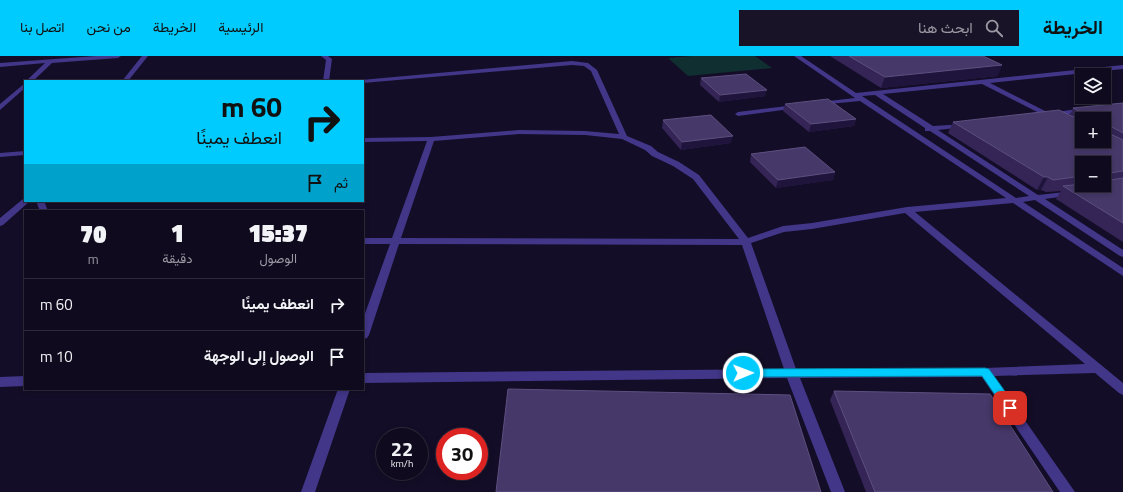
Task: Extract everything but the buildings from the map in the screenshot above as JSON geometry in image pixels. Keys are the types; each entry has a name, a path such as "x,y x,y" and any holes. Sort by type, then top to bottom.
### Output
{"street":[{"path":"0,65 118,56"},
{"path":"126,80 145,56"},
{"path":"324,56 329,59 326,80"},
{"path":"797,56 909,131 1017,200 1123,273"},
{"path":"30,80 51,61"},
{"path":"364,82 572,63 586,64 594,70 624,137"},
{"path":"815,105 877,93 1123,67"},
{"path":"982,82 1061,122"},
{"path":"0,108 24,86"},
{"path":"877,93 1123,254"},
{"path":"738,114 800,107"},
{"path":"1031,116 1093,109"},
{"path":"909,131 969,124"},
{"path":"364,140 431,139 519,132 555,131 624,137 648,148 655,154 676,164 696,177 746,242 791,372 838,492"},
{"path":"364,332 431,139"},
{"path":"0,155 24,153"},
{"path":"364,241 746,242 784,229 812,226 907,210 1036,198 1077,192"},
{"path":"0,222 25,202"},
{"path":"907,210 1123,390"},
{"path":"364,378 791,372 985,372 1098,368"},
{"path":"985,372 1068,492"},
{"path":"0,382 24,382"},
{"path":"308,492 344,390"}],"green space":[{"path":"691,56 755,56 772,68 688,76 668,58"}],"route":[{"path":"743,373 985,372 1010,408"}]}
